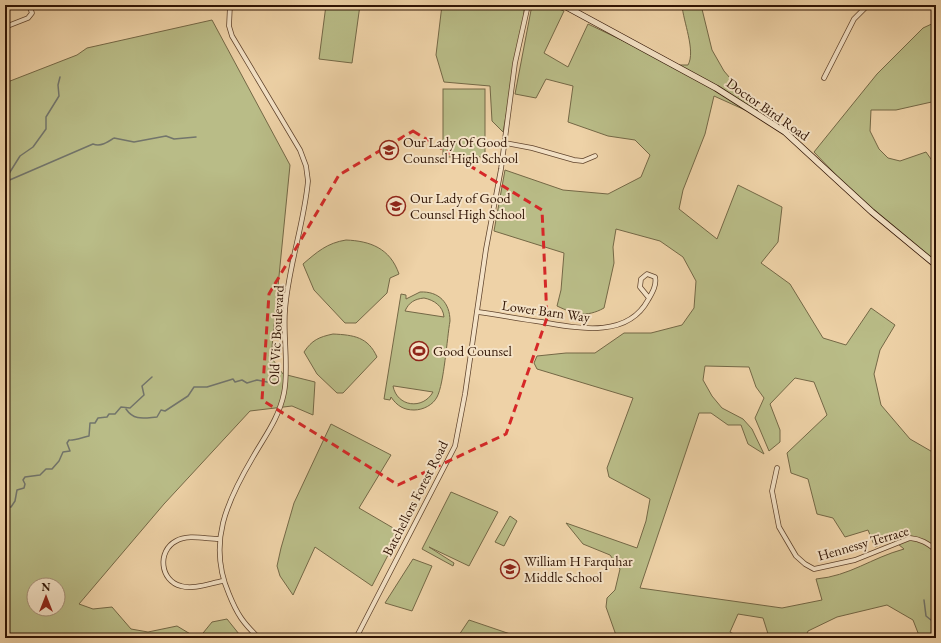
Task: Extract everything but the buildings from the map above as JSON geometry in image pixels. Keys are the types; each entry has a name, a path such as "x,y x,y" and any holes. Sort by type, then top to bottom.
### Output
{"main road":[{"name":"Doctor Bird Road","path":"563,5 716,88 785,132 872,212 936,265"}],"street":[{"path":"5,28 28,18 32,13 29,5"},
{"name":"Old Vic Boulevard","path":"230,5 229,26 232,36 300,150 306,166 308,180 288,284 285,312 284,391 278,414 233,494 223,519 219,539 223,581 244,624 259,638"},
{"name":"Batchellors Forest Road","path":"356,638 455,446 478,312 486,250 500,178 515,63 528,5"},
{"path":"824,78 854,19 868,5"},
{"path":"505,143 532,148 574,160 583,161 595,156"},
{"name":"Lower Barn Way","path":"478,312 574,327 607,328 633,317 640,311 649,298 655,287 656,280 651,274 647,274 641,279 640,287 649,298"},
{"name":"Hennessy Terrace","path":"777,468 772,491 779,528 796,556 805,564 814,569 855,560 910,538 926,542 936,550"},
{"path":"219,539 189,538 176,541 166,550 163,562 164,570 172,583 182,587 223,581"}],"highlighted area":[{"path":"413,131 542,210 547,318 506,434 398,485 262,400 269,294 339,175"}],"green space":[{"path":"326,5 360,5 352,63 319,59"},
{"path":"442,5 524,5 524,20 503,132 492,121 490,86 444,82 436,55"},
{"path":"532,5 548,5 564,11 544,53 568,67 588,24 674,65 688,65 691,52 682,5 701,5 712,50 724,71 765,119 714,96 705,134 683,190 679,209 717,239 738,185 782,207 778,242 761,263 790,284 823,338 846,345 871,308 895,325 880,350 874,374 881,405 910,439 936,454 936,638 920,638 913,620 887,605 837,617 808,631 805,638 769,637 763,618 738,614 730,632 741,638 617,638 606,607 607,598 615,590 620,569 610,555 583,544 566,523 637,548 646,521 650,499 609,477 607,468 633,398 537,369 534,363 537,356 566,353 595,353 624,333 651,333 682,325 694,308 696,281 683,257 660,241 616,229 613,247 614,263 604,308 591,313 580,314 557,306 561,290 564,253 494,231 505,170 563,190 608,194 641,177 650,155 635,140 608,136 568,122 573,86 546,79 536,98 515,94","holes":["705,366 749,367 756,387 764,398 755,418 769,451 780,442 780,430 770,404 795,378 814,382 827,415 787,453 791,473 808,479 817,514 833,518 845,537 868,530 875,547 892,539 904,549 881,557 850,571 816,579 822,600 782,608 640,588 699,413 711,413 728,425 741,425 748,444 764,454 752,429 743,419 722,408 712,396 703,380"]},
{"path":"212,20 290,165 271,357 283,374 315,382 313,415 292,406 250,411 164,504 79,604 93,609 112,607 131,629 148,632 177,626 197,638 5,638 5,83 77,55 87,48"},
{"path":"936,22 936,101 896,110 871,110 870,131 879,149 888,158 900,161 926,152 936,166 936,265 861,201 814,152 877,74 923,28"},
{"path":"443,89 485,89 485,157 443,157"},
{"path":"346,240 371,244 385,252 395,265 399,274 390,278 387,293 356,323 345,323 314,290 303,264 318,252 333,243"},
{"name":"Good Counsel","path":"420,292 427,292 438,296 446,304 450,321 442,382 437,397 433,402 424,408 417,410 401,407 391,397 390,400 384,399 401,294 406,295 406,299","holes":["424,298 437,304 442,310 444,317 405,311 408,305 418,299","394,386 433,392 429,398 423,402 411,404 400,398 395,393"]},
{"path":"333,334 360,338 369,345 377,357 343,393 337,393 317,374 304,352 316,340"},
{"path":"331,424 391,455 359,508 400,532 372,586 315,547 293,595 280,576 277,566 281,548 294,503"},
{"path":"451,492 498,512 469,566 429,547 454,563 453,566 422,549"},
{"path":"510,516 517,521 504,546 495,542"},
{"path":"413,559 432,566 412,611 385,603"},
{"path":"227,619 239,634 236,638 199,638 212,622"},
{"path":"469,620 522,638 457,638"}],"waterway":[{"path":"5,180 20,156 33,147 46,129 46,117 59,96 58,85 60,77"},
{"path":"5,182 93,144 102,144 114,138 134,142 166,136 174,139 196,137"},
{"path":"5,507 11,507 15,501 17,490 24,488 25,484 23,480 25,477 40,475 46,469 52,469 59,461 63,452 70,451 67,443 69,440 89,436 90,423 95,423 98,418 107,417 109,414 115,414 121,407 130,408 144,395 142,386 152,377"},
{"path":"126,409 129,413 136,417 157,417 161,410 165,411 188,396 194,387 207,387 233,379 235,382 242,380 247,383 257,380 267,382"},
{"path":"924,600 926,616 936,624"}],"place":[{"name":"Our Lady Of Good Counsel High School","path":"389,150"},
{"name":"Our Lady of Good Counsel High School","path":"396,206"},
{"name":"Good Counsel","path":"419,351"},
{"name":"William H Farquhar Middle School","path":"510,569"}]}
